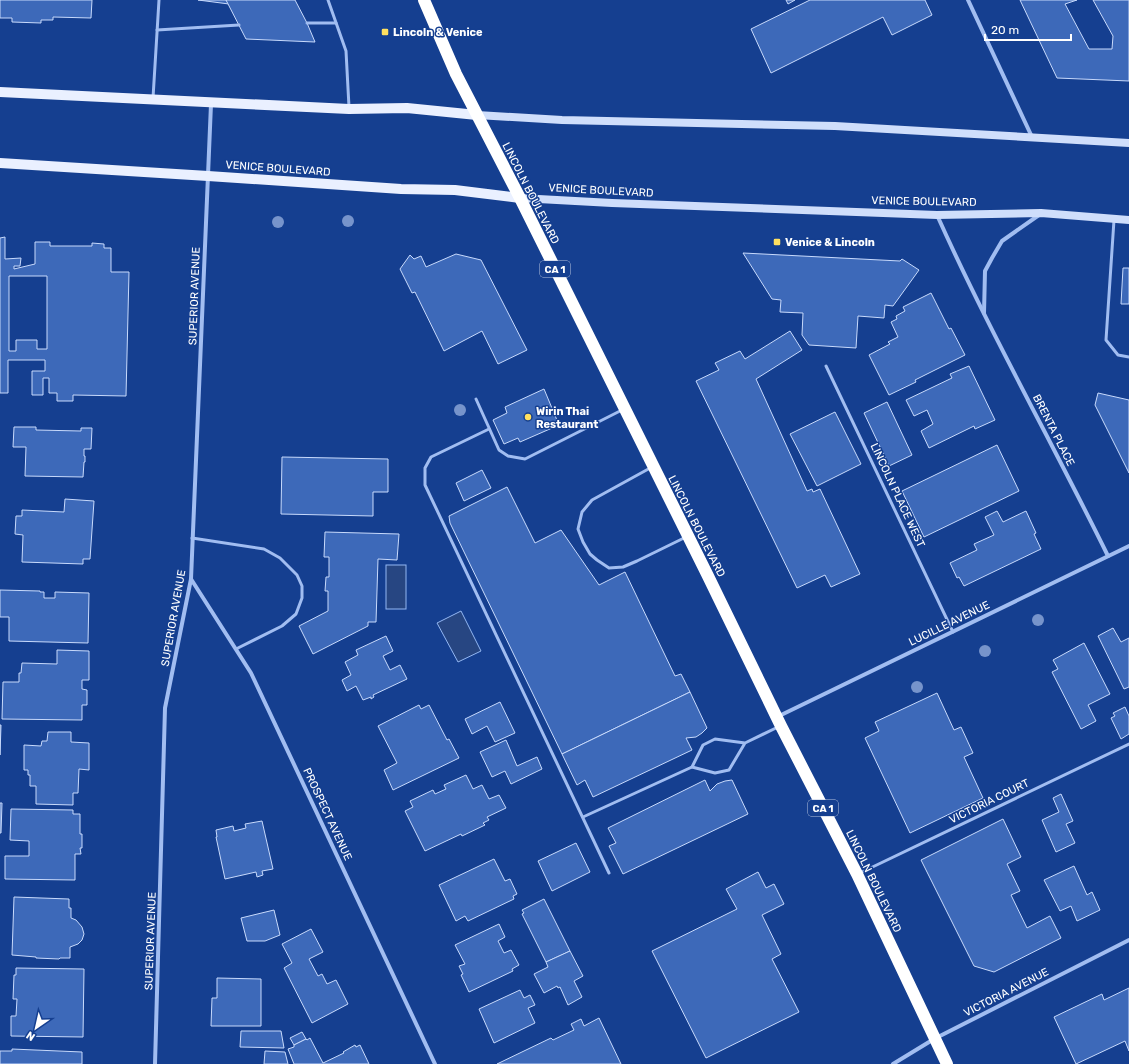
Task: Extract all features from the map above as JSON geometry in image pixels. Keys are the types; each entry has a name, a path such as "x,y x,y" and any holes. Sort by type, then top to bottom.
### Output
{"highway":[{"name":"LINCOLN BOULEVARD","path":"424,0 456,74 520,198 779,721 857,874 947,1064"}],"main road":[{"path":"0,92 349,109 407,108 477,115 588,121 835,126 1129,143"},
{"name":"VENICE BOULEVARD","path":"0,163 401,189 455,190 520,198 612,203 936,215 1041,213 1129,220"}],"street":[{"path":"968,0 1032,138"},
{"name":"SUPERIOR AVENUE","path":"155,1064 165,708 191,579 211,102"},
{"name":"BRENTA PLACE","path":"984,313 985,271 992,258 1002,241 1041,213"},
{"name":"BRENTA PLACE","path":"936,215 956,258 1108,556"},
{"name":"LUCILLE AVENUE","path":"779,721 953,632 1129,546"},
{"name":"PROSPECT AVENUE","path":"191,579 251,673 435,1064"},
{"name":"VICTORIA AVENUE","path":"893,1064 934,1039 1129,940"}],"lane":[{"path":"152,99 159,0"},
{"path":"328,0 346,51 349,109"},
{"path":"307,23 336,23"},
{"path":"157,30 239,24"},
{"path":"1114,219 1106,340 1118,355 1129,357"},
{"name":"LINCOLN PLACE WEST","path":"826,366 953,632"},
{"path":"476,399 499,450 508,456 525,459 624,409"},
{"path":"489,429 431,457 424,468 425,485 609,873"},
{"path":"653,466 592,500 582,512 578,529 583,542 590,554 609,568 623,567 688,536"},
{"path":"192,538 264,549 280,558 297,575 302,586 302,598 296,614 282,626 236,649"},
{"path":"692,767 715,773 729,770 745,743 779,721"},
{"path":"583,817 692,767 703,745 715,739 745,743"},
{"name":"VICTORIA COURT","path":"857,874 1129,744"}],"water":[{"path":"386,565 406,565 406,609 386,609"},
{"path":"461,611 481,651 458,662 437,623"}],"building":[{"path":"0,0 92,0 91,18 53,17 53,20 41,20 41,23 12,22 12,18 0,18"},
{"path":"198,0 226,0 229,4"},
{"path":"226,0 295,0 315,42 246,39"},
{"path":"786,0 795,0 788,4"},
{"path":"810,0 925,0 932,15 892,35 883,17 771,73 751,29"},
{"path":"1020,0 1077,0 1065,4 1089,49 1112,49 1113,36 1093,0 1129,0 1129,81 1057,78"},
{"path":"5,237 5,259 21,258 20,266 14,266 14,269 35,264 35,242 50,242 50,246 92,246 92,243 104,244 104,248 111,248 111,272 129,272 126,396 73,395 73,401 57,401 57,393 49,393 49,378 43,378 43,395 32,395 32,371 45,371 45,360 8,360 8,393 0,393 0,238","holes":["9,276 47,276 47,349 37,349 37,340 16,340 16,351 9,351"]},
{"path":"743,253 900,261 902,259 919,270 893,306 885,305 884,318 858,316 856,348 809,345 802,335 803,313 780,312 781,300 772,299"},
{"path":"456,254 481,260 527,350 498,364 482,331 444,351 415,292 412,293 400,269 410,255 414,259 421,256 426,267"},
{"path":"1123,268 1129,268 1129,304 1121,304"},
{"path":"931,293 949,329 951,328 965,355 889,395 869,355 890,344 888,342 898,337 891,322 897,319 896,316 905,311 903,307"},
{"path":"790,331 802,350 756,379 807,491 812,489 813,492 820,489 860,574 831,587 825,575 797,588 696,381 719,370 715,363 740,351 745,359"},
{"path":"969,366 995,420 975,429 974,426 929,448 921,431 933,424 927,410 914,416 906,400 952,378 950,374"},
{"name":"Wirin Thai Restaurant","path":"544,389 559,425 520,442 518,438 504,444 493,420 507,413 505,407"},
{"path":"1098,393 1129,400 1129,473 1095,405"},
{"path":"887,402 912,455 889,466 864,413"},
{"path":"835,412 861,464 817,486 790,434"},
{"path":"14,427 36,427 36,430 81,431 81,428 92,428 91,449 84,449 85,462 83,477 25,476 26,447 13,447"},
{"path":"997,445 1019,491 924,537 902,491"},
{"path":"282,457 388,459 388,492 373,492 373,516 281,514"},
{"path":"482,470 491,488 464,501 456,483"},
{"path":"507,487 535,543 561,530 599,585 625,572 675,676 681,674 690,692 562,754 450,523 449,516"},
{"path":"65,499 94,501 90,559 83,559 83,564 22,562 23,535 15,534 16,516 22,516 22,510 64,512"},
{"path":"997,511 1003,522 1026,511 1036,533 1034,534 1041,549 964,586 959,577 957,578 950,563 977,550 974,544 994,535 985,517"},
{"path":"325,532 399,534 397,560 378,559 376,622 368,622 368,626 313,654 299,626 328,611 328,591 325,591 326,577 329,577 329,557 324,557"},
{"path":"0,590 40,591 44,592 44,598 55,598 55,592 89,593 88,643 9,641 9,617 0,617"},
{"path":"1113,628 1121,642 1129,638 1129,687 1124,689 1098,636"},
{"path":"386,636 393,651 383,656 390,670 400,665 407,679 373,695 374,697 371,699 371,697 363,700 356,686 347,691 342,680 351,675 345,662 358,655 356,650"},
{"path":"1084,643 1110,694 1088,705 1096,721 1081,729 1052,672 1058,669 1053,660"},
{"path":"57,650 89,651 89,680 82,680 82,689 87,690 87,705 82,705 82,720 2,719 3,682 19,682 19,673 21,673 22,663 57,664"},
{"path":"690,692 707,728 696,737 686,738 692,750 593,797 585,780 577,785 562,754"},
{"path":"937,693 954,730 961,727 973,753 964,757 983,798 910,833 865,738 879,731 875,722"},
{"path":"500,702 515,733 495,742 487,726 472,734 465,719"},
{"path":"419,705 421,709 429,705 447,740 449,739 459,758 393,790 384,770 397,763 378,726"},
{"path":"1125,707 1129,716 1129,734 1121,739 1111,718 1115,716 1113,713"},
{"path":"0,725 1,725 0,755"},
{"path":"48,732 71,732 71,742 89,743 89,770 79,769 78,793 73,793 73,805 36,804 36,786 30,786 30,775 28,775 28,770 24,770 24,745 41,746 42,741 47,741"},
{"path":"506,740 517,766 537,757 542,769 511,784 505,771 492,777 480,752"},
{"path":"466,775 473,789 482,785 489,799 499,795 506,808 487,817 489,820 483,823 485,825 462,836 461,834 425,851 405,811 413,807 410,801 433,790 435,794 446,789 444,785"},
{"path":"705,780 710,791 717,784 732,780 748,814 623,874 609,846 616,843 608,828"},
{"path":"1061,794 1073,821 1066,824 1075,843 1056,852 1042,820 1059,812 1053,798"},
{"path":"0,803 2,803 1,833 0,833"},
{"path":"11,809 73,810 73,814 80,814 82,848 80,848 81,854 75,854 75,880 5,879 5,856 29,856 29,841 10,840"},
{"path":"1003,819 1021,857 1007,864 1020,891 1011,895 1027,928 1050,916 1061,938 994,972 974,966 921,860"},
{"path":"262,821 273,869 262,871 263,875 257,877 256,872 225,879 216,837 216,830 233,826 234,831 246,828 245,824"},
{"path":"576,843 590,872 552,891 538,861"},
{"path":"494,859 505,881 510,879 517,894 513,896 514,899 468,921 465,916 456,921 439,885"},
{"path":"1074,866 1087,895 1092,892 1100,910 1077,921 1071,906 1060,911 1044,880"},
{"path":"758,872 766,888 774,884 784,904 762,915 781,954 772,959 799,1012 706,1058 652,951 737,909 726,889"},
{"path":"14,897 69,899 71,918 76,920 82,927 84,934 82,940 78,944 70,947 70,958 36,958 12,955"},
{"path":"544,899 570,951 546,962 522,914 524,913 522,910"},
{"path":"274,910 280,935 265,941 247,941 241,918"},
{"path":"499,924 505,937 498,941 504,953 511,950 519,965 512,969 513,971 469,992 461,975 463,974 459,966 465,964 455,945"},
{"path":"311,929 323,952 309,959 318,976 322,974 327,984 336,980 348,1004 312,1023 284,968 292,963 282,944"},
{"path":"570,951 583,976 574,981 582,997 568,1005 560,987 558,988 557,986 544,993 534,974 548,967 546,962"},
{"path":"16,968 84,969 83,1037 11,1036 11,1016 16,1016 17,999 13,999 14,975 16,975"},
{"path":"217,978 261,979 261,1026 211,1026 212,998 217,998"},
{"path":"1129,988 1129,1051 1125,1041 1076,1064 1054,1017 1102,994 1104,1000"},
{"path":"520,990 524,998 530,995 535,1005 528,1008 535,1023 494,1043 479,1009"},
{"path":"599,1018 621,1064 497,1064 551,1038 553,1040 574,1030 571,1024 581,1019 584,1026"},
{"path":"241,1031 281,1031 284,1048 240,1047"},
{"path":"302,1032 306,1039 294,1045 290,1038"},
{"path":"310,1038 323,1063 344,1053 343,1052 355,1045 356,1047 360,1045 369,1064 294,1064 288,1049"},
{"path":"12,1049 82,1052 82,1064 0,1064 0,1051 12,1051"},
{"path":"265,1051 285,1052 288,1064 264,1064"}],"place":[{"name":"Lincoln & Venice","path":"385,32"},
{"name":"Venice & Lincoln","path":"777,242"},
{"name":"Wirin Thai Restaurant","path":"528,417"}]}
